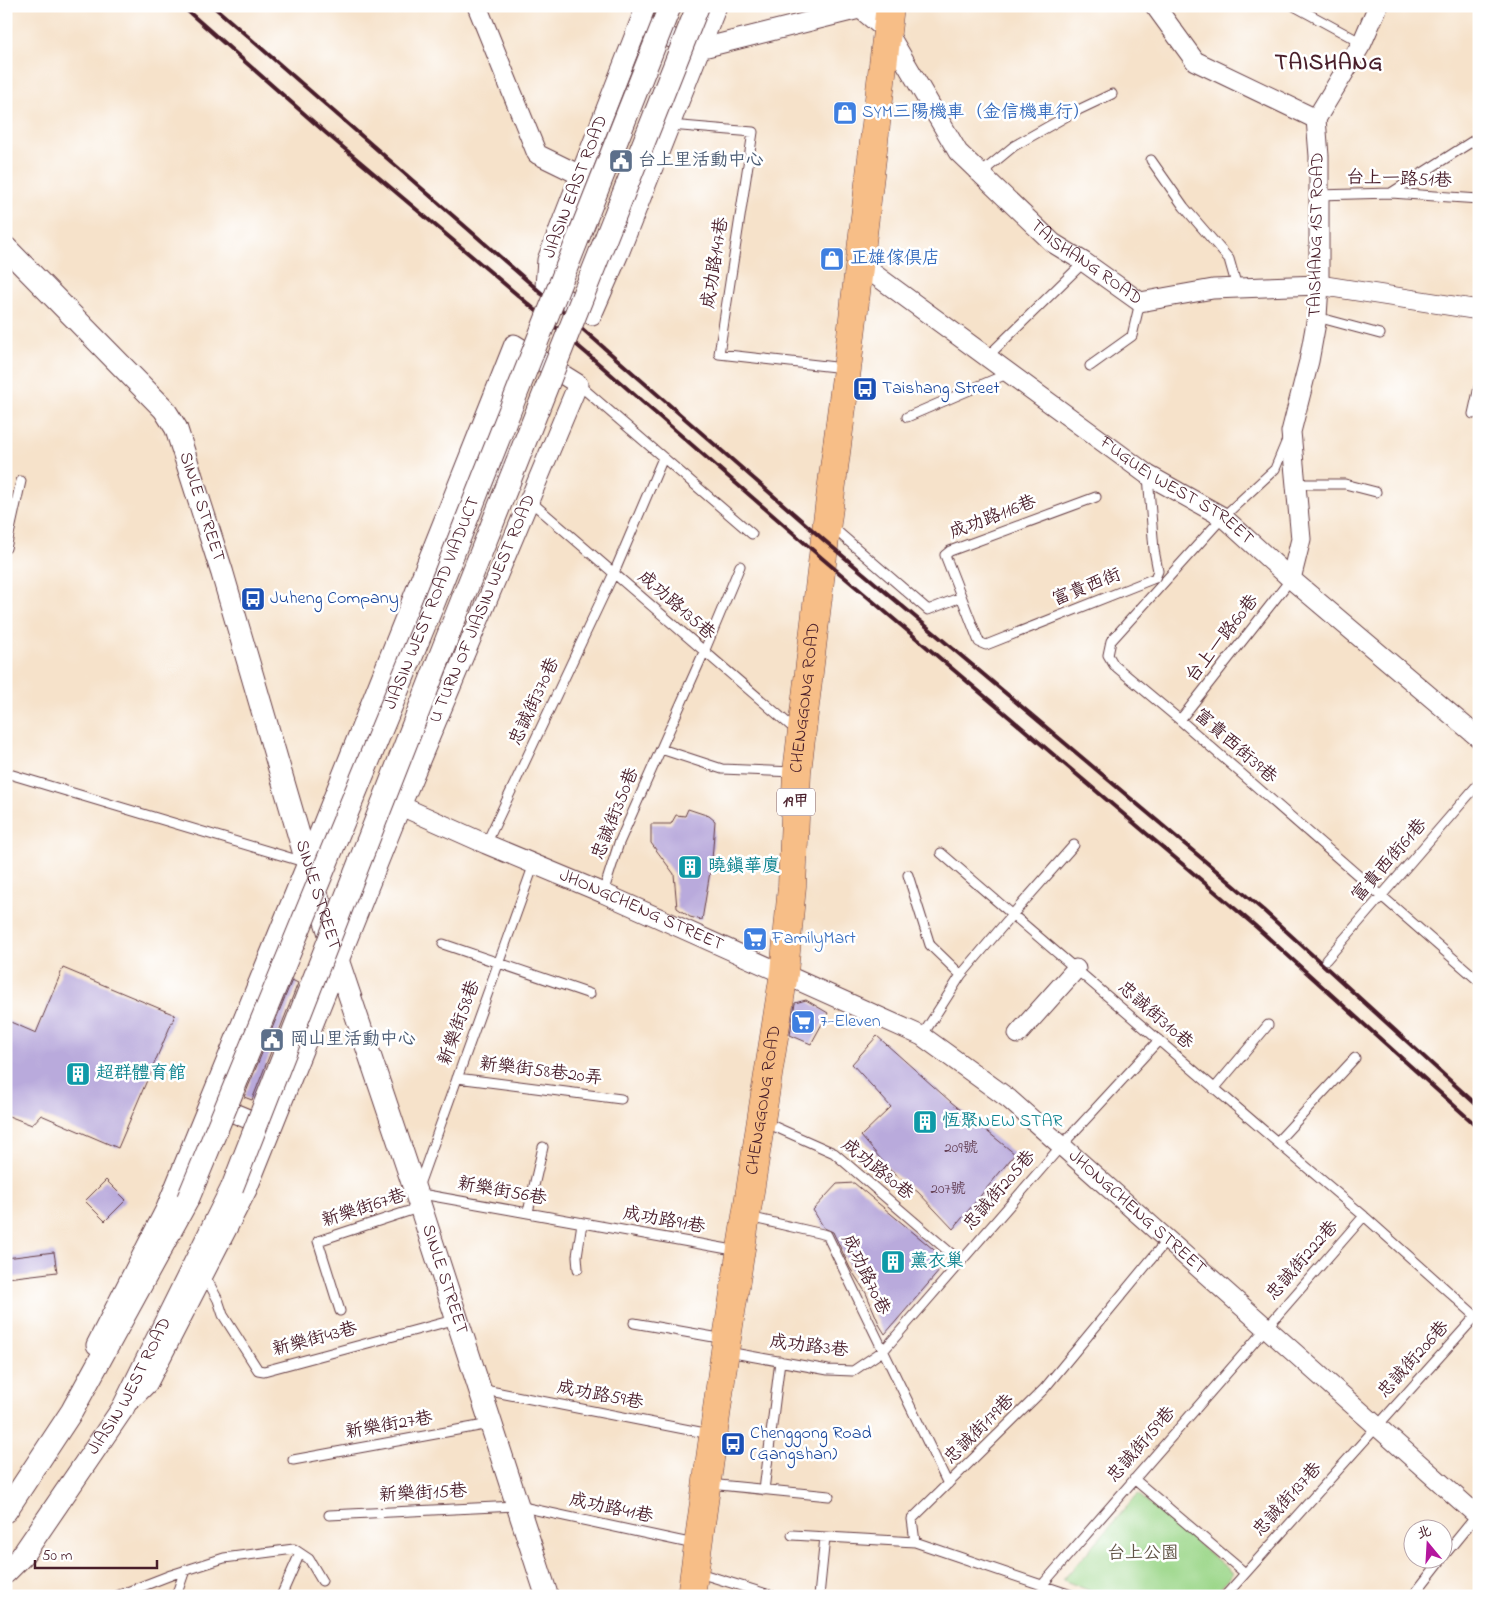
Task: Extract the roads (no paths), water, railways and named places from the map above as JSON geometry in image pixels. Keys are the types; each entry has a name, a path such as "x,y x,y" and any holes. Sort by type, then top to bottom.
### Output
{"main road":[{"name":"CHENGGONG ROAD","path":"694,1571 740,1251 784,974 792,886 797,772 889,19"}],"street":[{"path":"476,6 537,154 580,175"},
{"name":"JIASIN EAST ROAD","path":"646,6 547,260 545,286 592,315 620,251 717,6"},
{"name":"JIASIN WEST ROAD VIADUCT","path":"72,1411 188,1199 434,602 670,6"},
{"name":"JIASIN WEST ROAD VIADUCT","path":"232,1188 447,638 698,6"},
{"path":"1154,6 1195,61 1316,119 1362,43 1378,6"},
{"path":"638,25 699,49 858,8"},
{"name":"TAISHANG ROAD","path":"858,8 889,19 958,152 1053,243 1084,262 1140,302 1213,289 1319,285 1479,310"},
{"name":"TAISHANG 1ST ROAD","path":"1291,579 1301,539 1291,432 1309,361 1317,317 1319,285 1319,156 1316,119"},
{"name":"SINLE STREET","path":"6,248 164,409 176,428 222,572 307,863 339,964 419,1200 547,1596"},
{"name":"FUGUEI WEST STREET","path":"860,263 1148,475 1222,517 1291,579 1479,738"},
{"path":"6,1510 72,1411 74,1389 166,1208 307,863 514,344 578,384"},
{"name":"U TURN OF JIASIN WEST ROAD","path":"123,1408 148,1382 247,1190 339,964 400,806 578,384"},
{"name":"JHONGCHENG STREET","path":"400,806 603,893 922,1036 1008,1099 1062,1145 1478,1516"},
{"path":"1018,1034 1076,969"},
{"path":"209,1103 272,1129"},
{"name":"JIASIN WEST ROAD","path":"6,1572 22,1556 123,1408 232,1188"}],"lane":[{"path":"1294,6 1362,43"},
{"path":"980,174 1014,146 1074,112 1112,94"},
{"name":"成功路147巷","path":"669,125 753,132 718,354 847,369"},
{"path":"1391,193 1479,137"},
{"path":"1151,160 1184,207 1229,259 1237,288"},
{"name":"台上一路51巷","path":"1318,195 1391,193 1479,199"},
{"path":"986,357 1084,262"},
{"path":"1090,366 1132,336 1140,302"},
{"path":"1317,317 1380,334"},
{"path":"907,417 1009,373"},
{"path":"578,384 752,534"},
{"path":"1473,414 1479,387"},
{"path":"1222,517 1275,469 1291,432"},
{"name":"忠誠街370巷","path":"486,844 614,573 663,458"},
{"name":"富貴西街","path":"962,597 979,642 986,645 1154,578 1158,571 1154,550 1148,475"},
{"path":"6,548 20,481"},
{"path":"1297,484 1345,484 1376,492"},
{"name":"成功路116巷","path":"962,597 945,555 950,551 1096,497"},
{"name":"成功路135巷","path":"529,500 802,735"},
{"name":"富貴西街39巷","path":"1222,517 1111,641 1108,655 1114,665 1180,720 1479,981"},
{"path":"827,522 928,610 962,597"},
{"name":"忠誠街350巷","path":"603,893 619,843 740,566"},
{"name":"台上一路60巷","path":"1180,720 1291,579"},
{"path":"661,749 722,769 797,772"},
{"path":"6,773 307,863"},
{"name":"富貴西街61巷","path":"1326,960 1479,783"},
{"path":"922,1036 961,975 1012,914 1074,845"},
{"name":"忠誠街310巷","path":"941,853 1364,1216 1477,1317"},
{"name":"新樂街58巷","path":"419,1200 457,1078 534,863"},
{"path":"908,875 930,944 961,975"},
{"path":"442,944 590,994"},
{"path":"1214,1089 1268,1025"},
{"name":"忠誠街205巷","path":"884,1350 1062,1145 1159,1040"},
{"path":"1277,1142 1355,1058"},
{"name":"新樂街58巷20弄","path":"457,1078 621,1099"},
{"name":"成功路80巷","path":"761,1120 834,1153 960,1262"},
{"path":"528,1212 543,1147"},
{"name":"新樂街56巷","path":"419,1200 528,1212 582,1224"},
{"name":"新樂街67巷","path":"340,1311 318,1241 419,1200"},
{"name":"成功路70巷","path":"746,1216 827,1235 884,1350"},
{"name":"忠誠街222巷","path":"1266,1327 1364,1216"},
{"path":"578,1268 577,1256 582,1224"},
{"name":"成功路91巷","path":"582,1224 740,1251"},
{"name":"忠誠街179巷","path":"916,1542 912,1519 1044,1389 1167,1240"},
{"name":"新樂街43巷","path":"204,1274 218,1300 222,1315 258,1370 457,1319"},
{"name":"忠誠街206巷","path":"1376,1426 1477,1317"},
{"name":"成功路3巷","path":"634,1323 726,1345 780,1361 828,1370 853,1371 884,1350"},
{"name":"忠誠街159巷","path":"1043,1584 1266,1327"},
{"path":"884,1350 948,1484"},
{"path":"764,1490 780,1361"},
{"name":"成功路59巷","path":"480,1389 714,1435"},
{"name":"新樂街27巷","path":"293,1460 491,1424"},
{"name":"忠誠街137巷","path":"1225,1596 1376,1426"},
{"path":"1134,1479 1245,1573"},
{"path":"706,1484 830,1496"},
{"name":"新樂街15巷","path":"329,1515 518,1506"},
{"name":"成功路41巷","path":"518,1506 694,1571 773,1596"},
{"path":"1452,1547 1478,1516"},
{"path":"792,1535 916,1542 1074,1596"},
{"path":"819,1596 825,1537"},
{"path":"117,1596 185,1570 234,1556 294,1549 309,1559 322,1580"},
{"path":"281,1596 300,1553"},
{"path":"176,1596 185,1570"},
{"path":"1413,1596 1433,1570"},
{"path":"1039,1596 1043,1584"}],"railway":[{"path":"182,6 326,133 591,357 823,559 1253,924 1479,1128"},
{"path":"213,6 825,541 1263,910 1479,1107"}],"place":[{"name":"SYM三陽機車（金信機車行）","path":"845,113"},
{"name":"台上里活動中心","path":"621,161"},
{"name":"正雄傢俱店","path":"832,259"},
{"name":"Taishang Street","path":"865,389"},
{"name":"Juheng Company","path":"253,599"},
{"name":"曉鎮華廈","path":"690,867"},
{"name":"FamilyMart","path":"755,939"},
{"name":"7-Eleven","path":"803,1022"},
{"name":"岡山里活動中心","path":"272,1040"},
{"name":"超群體育館","path":"78,1074"},
{"name":"恆聚NEW STAR","path":"925,1122"},
{"name":"薰衣巢","path":"893,1262"},
{"name":"Chenggong Road (Gangshan)","path":"733,1444"}],"district":[{"name":"TAISHANG","path":"1329,64"}],"park label":[{"name":"台上公園","path":"1143,1554"}]}
